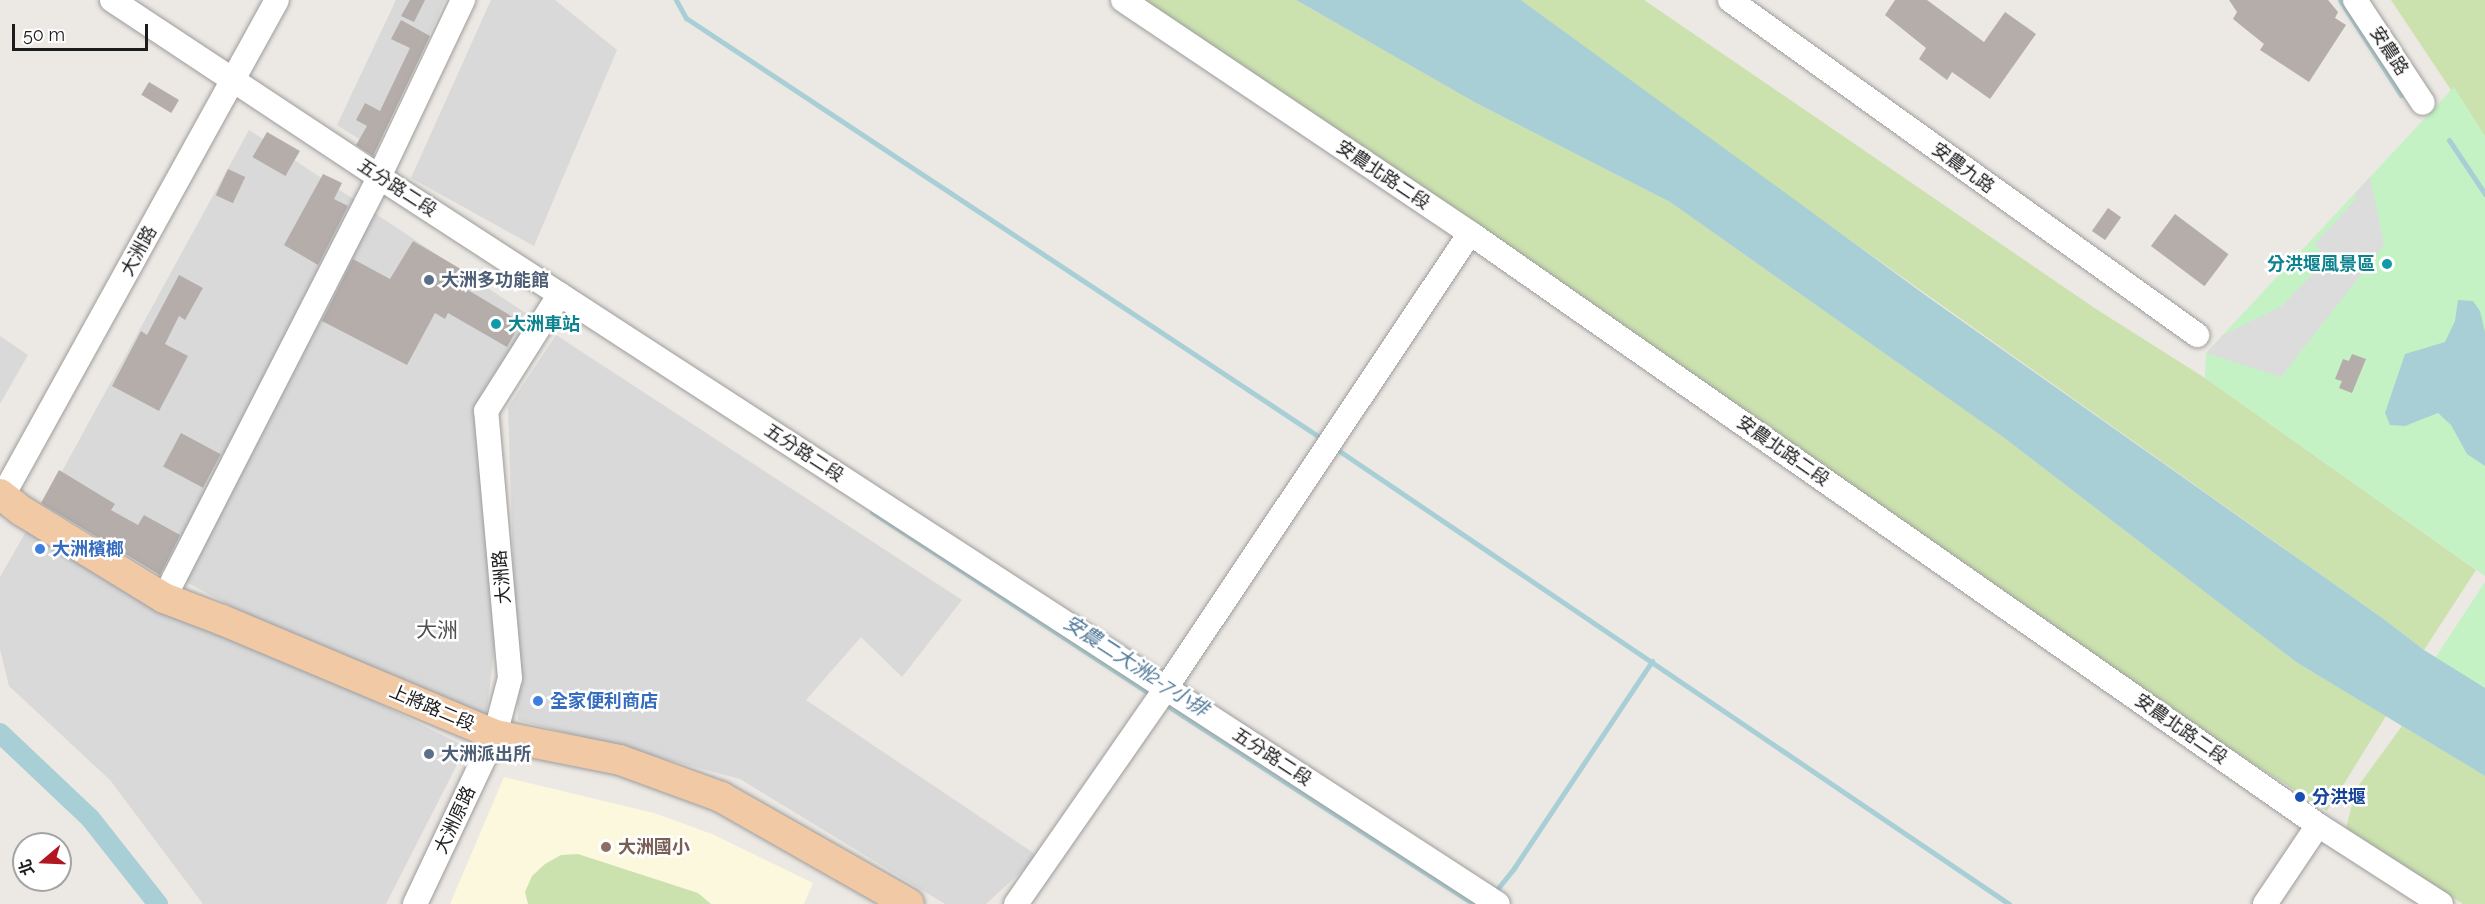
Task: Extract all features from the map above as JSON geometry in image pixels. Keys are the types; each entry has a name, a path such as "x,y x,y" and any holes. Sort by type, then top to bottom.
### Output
{"main road":[{"name":"上將路二段","path":"1,497 164,598 222,620 495,735 620,760 721,797 909,904"}],"street":[{"name":"五分路二段","path":"112,0 379,177 1498,904"},
{"name":"大洲路","path":"1,497 277,0"},
{"path":"164,598 379,177 464,0"},
{"name":"安農北路二段","path":"1123,0 1470,233 2319,825 2441,904"},
{"name":"安農九路","path":"1730,0 2197,335"},
{"name":"安農路","path":"2355,0 2423,103"},
{"path":"1016,904 1166,688 1470,233"},
{"name":"大洲路","path":"495,735 510,678 486,411 560,294"},
{"name":"大洲原路","path":"415,904 495,735"},
{"path":"2265,904 2319,825"}],"shaded area":[{"path":"396,0 445,0 376,150 337,125"},
{"path":"491,0 555,0 617,50 534,246 411,178"},
{"path":"249,130 533,318 475,421 495,644 486,716 252,617 43,506"},
{"path":"2370,177 2384,245 2281,377 2206,353 2223,335 2282,306 2326,260 2315,244 2356,199 2355,193"},
{"path":"556,335 962,600 902,677 861,637 806,700 1038,856 986,904 945,904 740,779 518,720 508,407"},
{"path":"0,336 28,355 0,404"},
{"path":"28,528 466,747 386,904 203,904 110,780 9,686 0,649 0,577"},
{"name":"大洲國小","path":"504,777 654,813 712,834 813,883 804,904 450,904"}],"green space":[{"path":"1142,0 1296,0 1476,103 1670,202 2003,437 2296,662 2386,716 2327,811 2147,695"},
{"path":"1521,0 1644,0 2096,309 2205,378 2476,570 2424,650 1722,149"},
{"path":"2391,0 2485,0 2485,141"},
{"name":"分洪堰風景區","path":"2454,87 2485,136 2485,576 2205,378 2206,353"},
{"path":"2485,582 2485,688 2435,658"},
{"path":"2402,726 2485,776 2485,904 2463,904 2346,828 2352,805 2348,800"},
{"path":"578,854 698,893 711,904 528,904 525,892 532,876 545,864 561,855"}],"water":[{"path":"1296,0 1521,0 1928,297 2385,620 2424,650 2485,688 2485,776 2296,662 2003,437 1670,202 1476,103"},
{"path":"2458,300 2473,301 2480,311 2485,332 2485,466 2467,454 2451,425 2438,413 2405,426 2390,425 2385,413 2405,354 2445,342 2455,321"}],"building":[{"path":"410,0 425,0 414,22 401,16"},
{"path":"1895,0 1927,0 1984,42 2005,12 2036,34 1990,99 1952,72 1947,80 1919,59 1926,48 1885,15"},
{"path":"2229,0 2328,0 2338,12 2335,18 2346,25 2309,82 2260,50 2264,44 2233,19 2237,12"},
{"path":"401,20 430,36 373,156 356,145 367,126 356,120 365,103 380,111 410,48 391,39"},
{"path":"149,82 179,100 171,113 141,95"},
{"path":"267,132 300,151 285,176 252,157"},
{"path":"228,169 245,177 233,203 216,195"},
{"path":"323,174 342,183 334,199 348,206 318,265 284,245"},
{"path":"2108,208 2121,217 2105,240 2092,231"},
{"path":"2175,214 2229,254 2204,286 2151,246"},
{"path":"413,241 471,275 463,287 521,322 507,347 448,313 445,319 435,313 407,365 322,321 353,259 390,279"},
{"path":"179,275 203,288 185,320 179,316 165,344 188,356 159,411 112,386 141,331 147,335"},
{"path":"2352,354 2366,359 2352,393 2339,388 2342,381 2335,379 2343,359 2349,361"},
{"path":"181,433 221,454 203,488 163,467"},
{"path":"59,470 115,504 111,510 138,525 144,515 180,535 160,575 41,503"}],"waterway":[{"path":"676,0 686,18 1321,438"},
{"path":"2340,0 2401,95"},
{"path":"2449,140 2485,194"},
{"path":"1335,448 2009,904"},
{"name":"安農二大洲2-7小排","path":"872,512 1153,696"},
{"path":"1494,893 1514,868 1652,661"},
{"name":"安農二大洲2-7小排","path":"1163,703 1474,904"},
{"path":"0,733 90,818 158,904"}],"place":[{"name":"分洪堰風景區","path":"2387,264"},
{"name":"大洲多功能館","path":"429,280"},
{"name":"大洲車站","path":"496,324"},
{"name":"大洲檳榔","path":"40,549"},
{"name":"全家便利商店","path":"538,701"},
{"name":"大洲派出所","path":"429,754"},
{"name":"分洪堰","path":"2300,797"},
{"name":"大洲國小","path":"606,847"}],"district":[{"name":"大洲","path":"437,630"}]}
